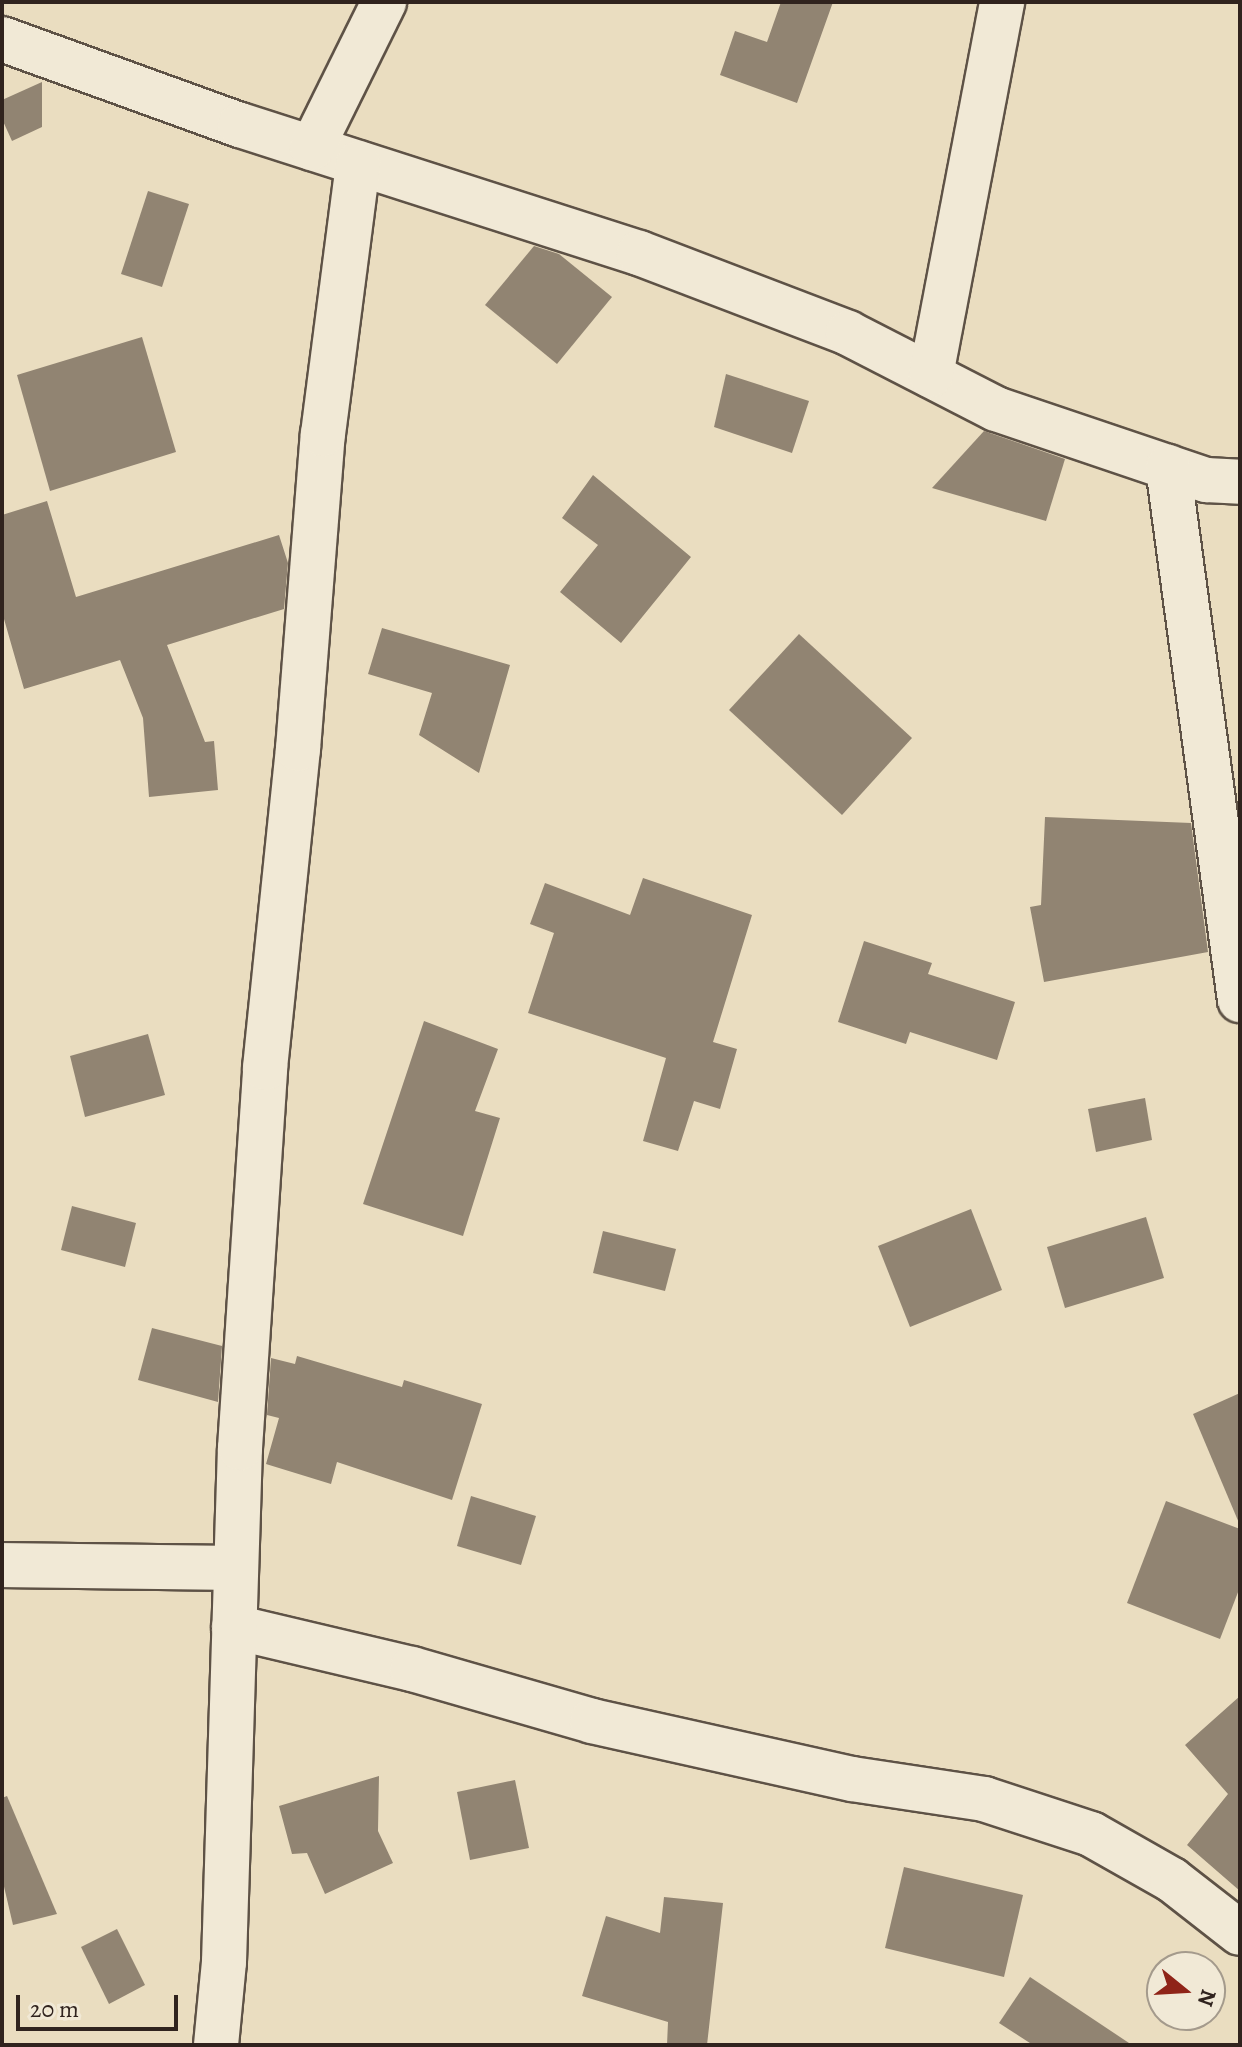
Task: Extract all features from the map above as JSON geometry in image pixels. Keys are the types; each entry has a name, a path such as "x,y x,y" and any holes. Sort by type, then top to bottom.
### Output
{"street":[{"path":"312,148 384,2"},
{"path":"931,375 1002,2"},
{"path":"2,39 312,148 639,253 848,333 996,409 1206,480 1240,482"},
{"path":"216,2045 224,1962 236,1568 265,1068 323,434 358,163"},
{"path":"1168,467 1240,1000"},
{"path":"2,1565 236,1568"},
{"path":"234,1627 412,1669 592,1721 852,1779 984,1799 1091,1834 1172,1880 1240,1933"}],"building":[{"path":"781,2 833,2 797,103 720,75 735,31 767,42"},
{"path":"42,82 42,127 12,141 2,119 2,100"},
{"path":"148,191 189,204 162,287 121,274"},
{"path":"534,246 559,254 612,297 557,364 485,305"},
{"path":"142,337 176,452 50,491 17,375"},
{"path":"726,374 809,401 792,453 714,427"},
{"path":"984,431 1065,459 1046,521 932,488"},
{"path":"593,475 691,557 621,643 560,592 598,545 562,518"},
{"path":"47,501 76,597 279,535 288,563 284,609 167,645 205,742 214,741 218,790 149,797 143,718 120,660 24,689 2,612 2,515"},
{"path":"382,628 510,665 479,773 419,735 432,693 368,674"},
{"path":"799,634 912,738 842,815 729,710"},
{"path":"1045,817 1191,823 1208,952 1044,982 1030,907 1041,905"},
{"path":"643,878 752,915 713,1042 737,1049 720,1109 694,1101 678,1151 643,1141 666,1058 528,1013 554,933 530,924 545,883 630,915"},
{"path":"864,941 932,963 928,974 1015,1002 997,1060 910,1032 906,1044 838,1022"},
{"path":"424,1021 498,1049 475,1111 500,1118 463,1236 363,1204"},
{"path":"148,1034 165,1095 85,1117 70,1056"},
{"path":"1145,1098 1152,1140 1096,1152 1088,1109"},
{"path":"72,1206 136,1223 125,1267 61,1250"},
{"path":"971,1209 1002,1290 910,1327 878,1246"},
{"path":"1146,1217 1164,1278 1065,1308 1047,1247"},
{"path":"603,1231 676,1249 665,1291 593,1273"},
{"path":"152,1328 222,1346 218,1402 138,1380"},
{"path":"297,1356 402,1387 404,1380 482,1404 452,1500 337,1462 331,1484 266,1464 279,1418 267,1415 271,1358 295,1364"},
{"path":"1240,1393 1240,1523 1239,1523 1193,1414"},
{"path":"471,1496 536,1516 521,1565 457,1546"},
{"path":"1166,1501 1240,1529 1240,1587 1220,1639 1127,1603"},
{"path":"1240,1696 1240,1891 1187,1845 1228,1794 1185,1745"},
{"path":"379,1776 378,1831 393,1863 325,1894 307,1853 292,1854 279,1806"},
{"path":"515,1780 529,1848 470,1860 457,1792"},
{"path":"7,1796 57,1914 13,1925 2,1878 2,1798"},
{"path":"904,1867 1023,1895 1004,1977 885,1948"},
{"path":"664,1897 723,1903 707,2045 667,2045 668,2022 582,1996 606,1916 660,1933"},
{"path":"117,1929 145,1985 109,2004 81,1947"},
{"path":"1030,1977 1132,2045 1033,2045 999,2023"}]}
